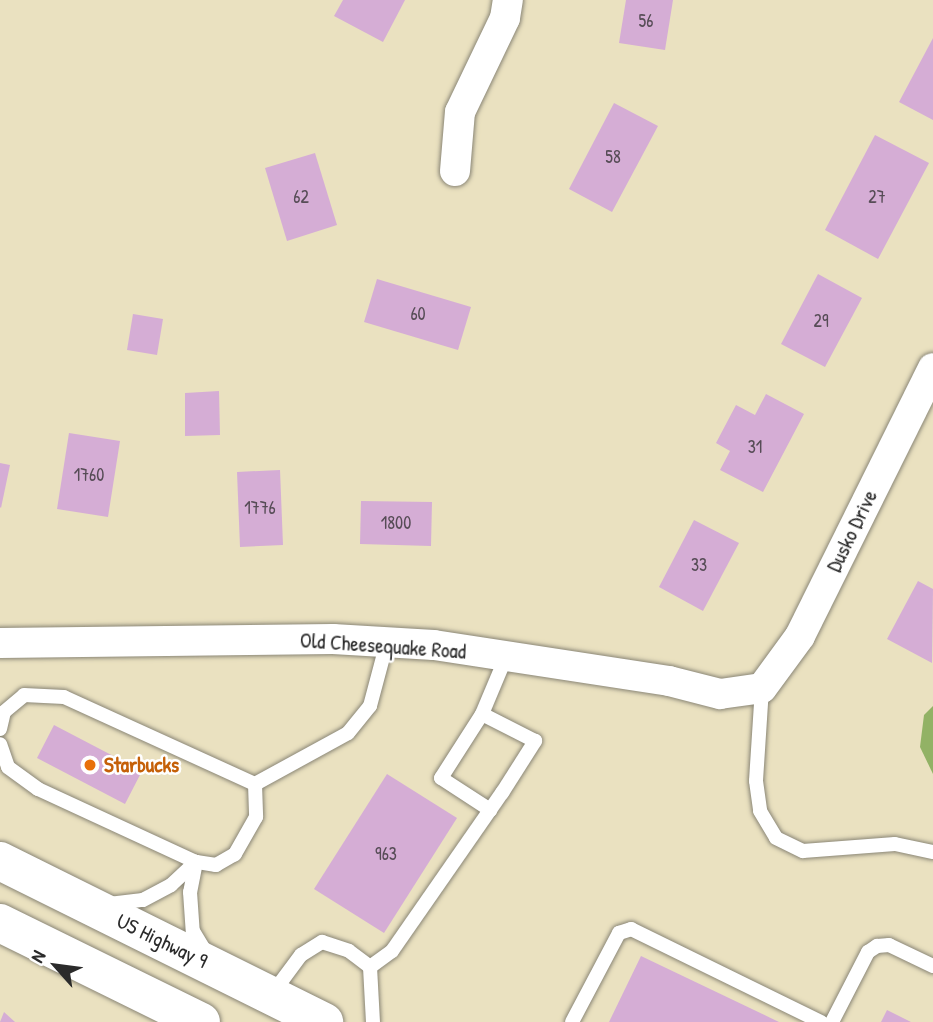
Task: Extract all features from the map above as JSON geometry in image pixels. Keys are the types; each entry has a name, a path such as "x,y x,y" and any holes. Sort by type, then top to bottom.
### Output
{"highway":[{"name":"US Highway 9","path":"0,860 324,1022"},
{"path":"0,923 191,1020"}],"street":[{"path":"454,171 460,112 505,19 508,0"},
{"name":"Dusko Drive","path":"762,688 800,636 933,368"},
{"name":"Old Cheesequake Road","path":"0,643 387,642 669,681 720,695 762,688"}],"lane":[{"path":"255,783 348,733 370,706 387,642"},
{"path":"490,810 441,778 496,690 506,657"},
{"path":"762,688 756,781 760,811 776,838 803,851 895,844 933,852"},
{"path":"0,729 4,712 24,695 64,697 255,783"},
{"path":"370,967 392,951 535,741 482,713"},
{"path":"0,744 8,767 38,789 196,862 216,865 235,854 256,817 255,783"},
{"path":"92,906 143,900 171,885 196,862"},
{"path":"196,862 191,892 193,931 215,967"},
{"path":"572,1022 619,933 631,929 821,1022"},
{"path":"271,995 301,955 322,942 349,951 370,967 373,1022"},
{"path":"832,1022 868,952 877,946 888,945 933,966"}],"green space":[{"path":"933,706 933,774 920,747 924,715"}],"building":[{"path":"343,0 405,0 383,42 334,16"},
{"path":"626,0 673,0 665,50 619,43"},
{"path":"933,38 933,120 899,102"},
{"path":"614,103 658,126 612,212 569,189"},
{"path":"875,135 929,163 878,259 825,230"},
{"path":"315,153 337,225 287,241 265,168"},
{"path":"818,274 862,298 825,367 781,344"},
{"path":"377,279 471,307 458,350 364,322"},
{"path":"133,314 163,319 157,355 127,350"},
{"path":"219,391 220,435 185,436 185,393"},
{"path":"766,394 804,414 763,492 720,470 730,451 716,443 736,405 755,415"},
{"path":"69,433 120,441 108,517 57,509"},
{"path":"0,463 10,465 1,508 0,507"},
{"path":"280,470 283,545 240,547 237,472"},
{"path":"361,501 432,502 431,546 360,544"},
{"path":"694,520 739,543 703,611 659,587"},
{"path":"918,581 933,589 932,663 887,639"},
{"name":"Starbucks","path":"54,725 142,771 125,804 37,758"},
{"path":"387,774 457,818 384,933 314,889"},
{"path":"641,956 779,1022 609,1022"},
{"path":"887,1010 911,1022 881,1022"},
{"path":"4,1012 15,1022 0,1022"}],"place":[{"name":"Starbucks","path":"90,765"}]}
